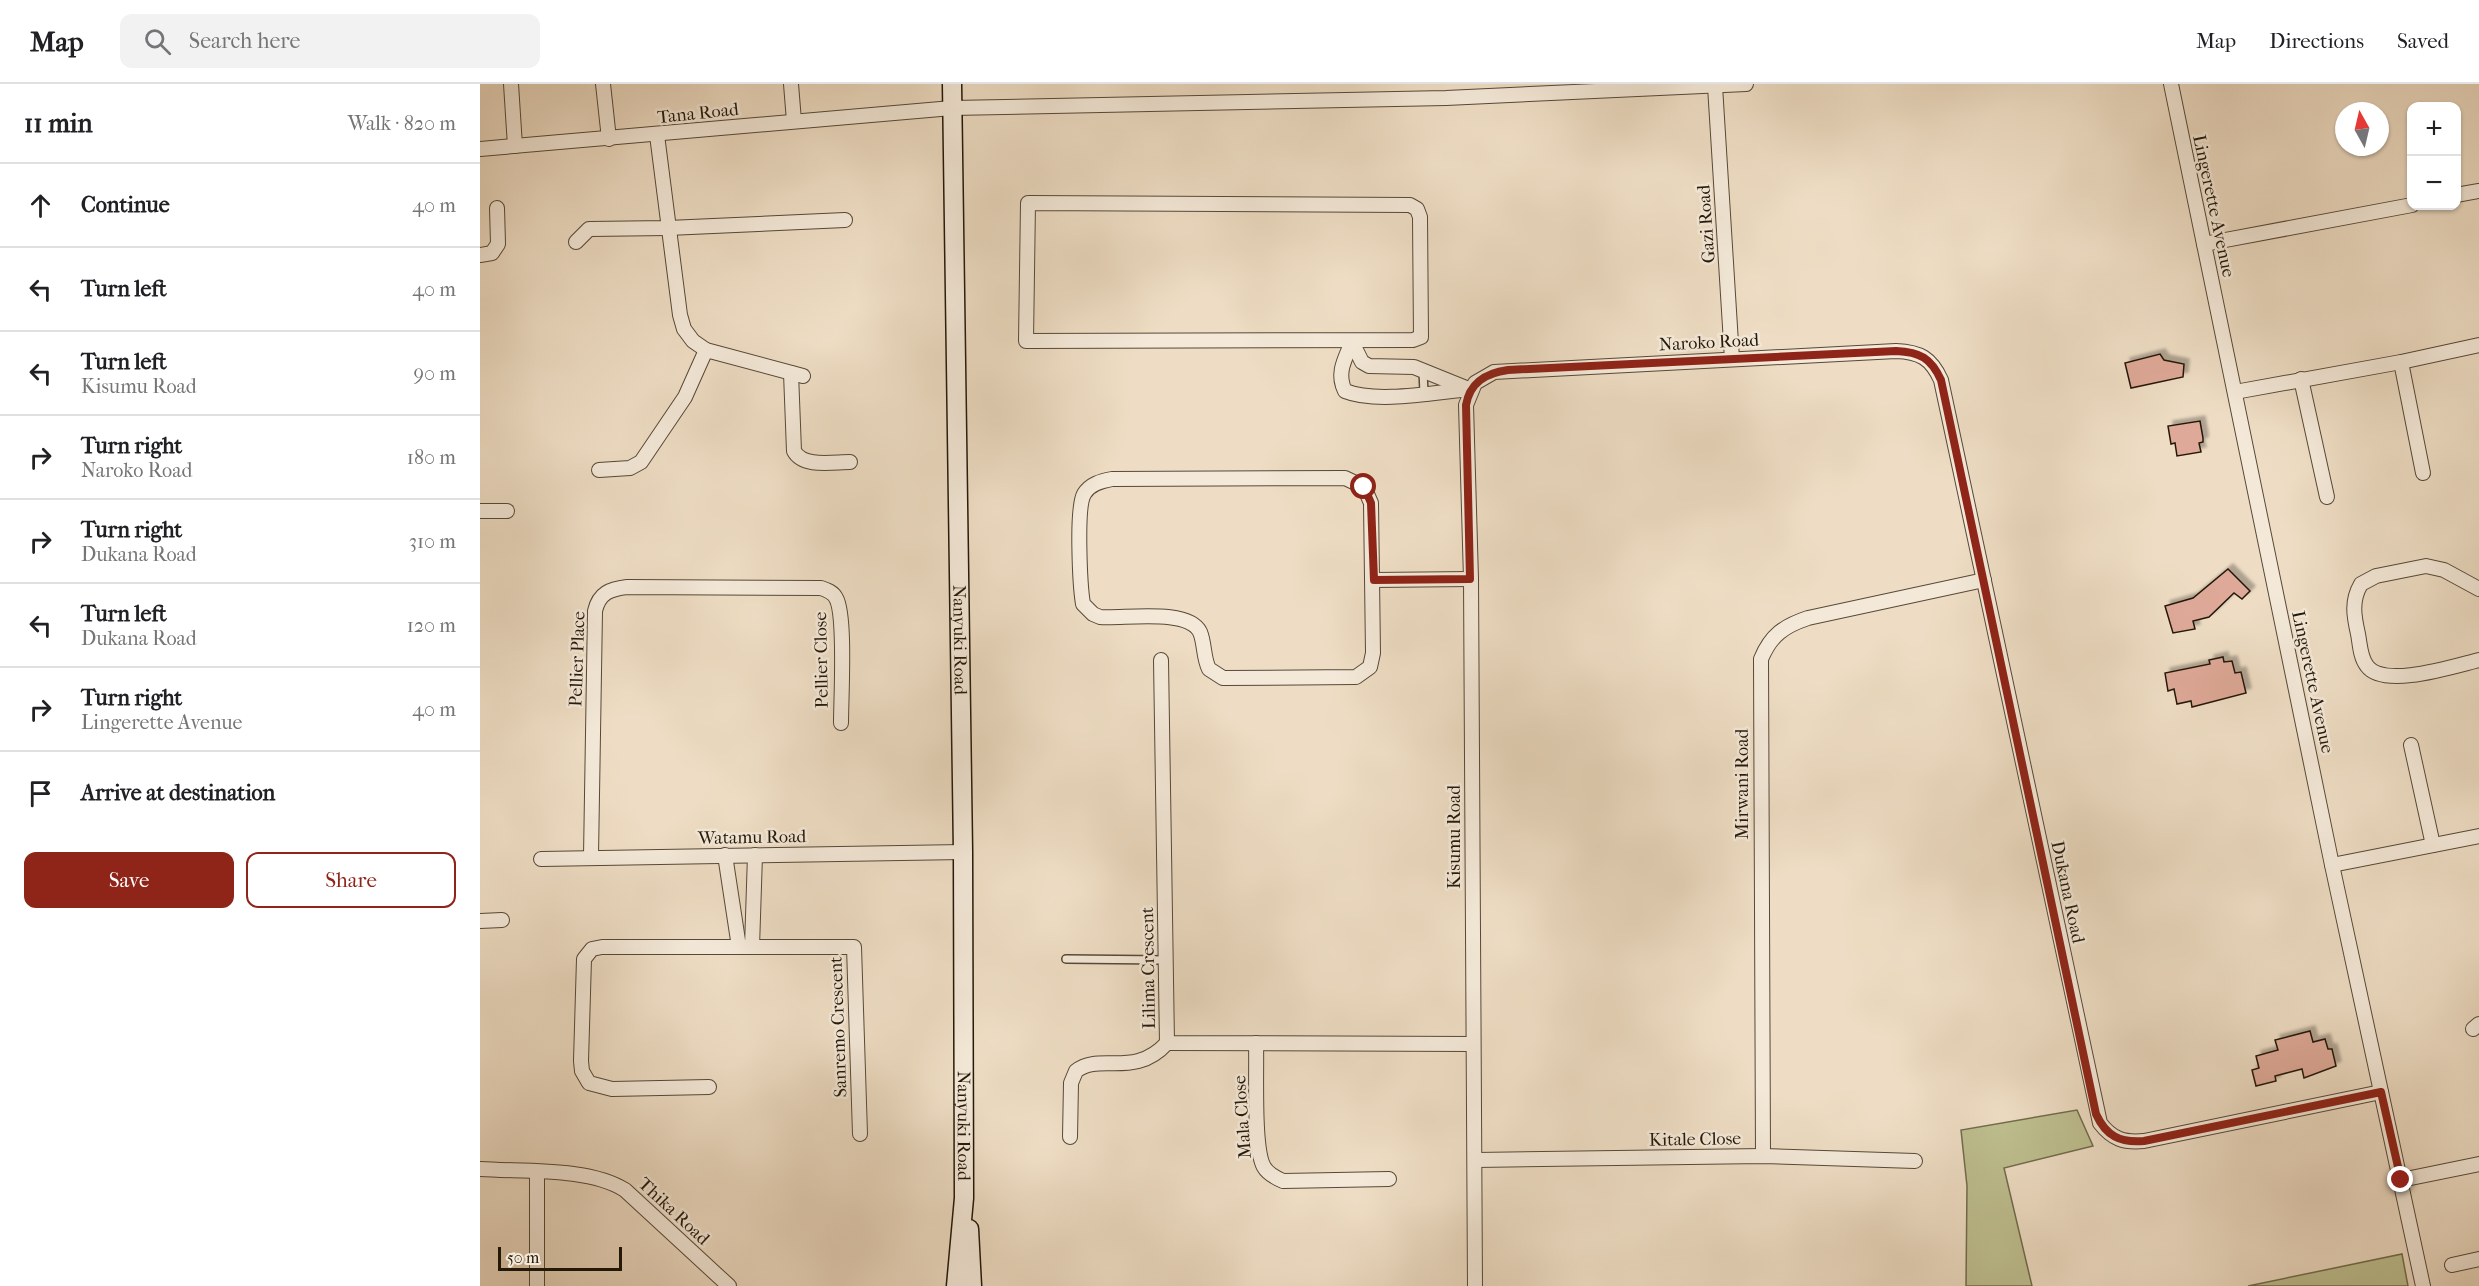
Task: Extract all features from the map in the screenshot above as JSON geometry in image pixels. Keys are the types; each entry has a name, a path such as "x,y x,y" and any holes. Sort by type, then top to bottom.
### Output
{"street":[{"path":"511,84 515,146"},
{"path":"603,84 609,139"},
{"path":"791,84 794,121"},
{"name":"Nanyuki Road","path":"952,84 963,852 964,1198 956,1286"},
{"name":"Tana Road","path":"480,149 952,108 1446,98 1746,84"},
{"name":"Lingerette Avenue","path":"2171,84 2332,865 2423,1286"},
{"name":"Gazi Road","path":"1716,86 1732,359"},
{"path":"657,135 677,298 684,329 693,341 706,350 797,374 794,451 797,457 804,462 850,462"},
{"path":"2461,194 2479,191"},
{"path":"1028,203 1410,205 1417,209 1420,217 1421,338 1352,342 1026,341 1028,203"},
{"path":"2204,244 2407,206"},
{"path":"480,255 492,253 498,244 497,208"},
{"path":"576,242 589,229 845,220"},
{"path":"1352,342 1362,362 1369,366 1414,367 1471,389"},
{"path":"1352,342 1340,371 1345,391 1356,395 1471,389"},
{"path":"2235,392 2401,362 2479,345"},
{"path":"599,470 630,468 641,462 685,396 706,350"},
{"name":"Naroko Road","path":"1471,389 1487,375 1508,370 1909,352 1928,359 1935,366 1941,380"},
{"path":"2401,362 2423,473"},
{"path":"2301,379 2327,497"},
{"name":"Dukana Road","path":"1941,380 2096,1114 2104,1129 2121,1141 2144,1141 2381,1092"},
{"name":"Kisumu Road","path":"1471,389 1466,411 1476,1160 1475,1286"},
{"path":"1346,478 1357,482 1370,495 1374,580 1373,653 1370,667 1365,673 1346,679 1223,678 1209,669 1201,635 1189,621 1172,617 1111,618 1093,614 1087,610 1081,594 1082,499 1090,487 1112,479 1346,478"},
{"path":"480,511 507,511"},
{"path":"2479,590 2436,567 2389,572 2361,585 2354,602 2354,614 2365,663 2381,675 2399,676 2479,660"},
{"path":"1374,580 1470,579"},
{"name":"Mirwani Road","path":"1763,1156 1761,659 1768,643 1788,625 1808,618 1984,580"},
{"name":"Pellier Place","path":"591,856 595,611 603,594 627,587 821,588 836,596"},
{"name":"Pellier Close","path":"836,596 840,615 841,723"},
{"name":"Lilima Crescent","path":"1161,660 1167,1043 1473,1044"},
{"path":"2411,745 2433,845"},
{"path":"2332,865 2479,836"},
{"name":"Watamu Road","path":"541,858 963,852"},
{"path":"725,855 732,902 745,947"},
{"path":"745,947 755,855"},
{"path":"480,921 502,920"},
{"name":"Sanremo Crescent","path":"709,1087 612,1089 589,1083 582,1071 580,1061 584,959 592,949 602,947 854,947 860,1134"},
{"path":"1070,1137 1071,1083 1076,1071 1088,1065 1138,1062 1157,1054 1167,1043"},
{"name":"Mala Close","path":"1256,1043 1259,1146 1263,1166 1269,1173 1283,1180 1293,1181 1389,1179"},
{"name":"Kitale Close","path":"1476,1160 1763,1156 1915,1161"},
{"path":"2401,1180 2479,1164"},
{"name":"Thika Road","path":"480,1169 586,1176 618,1185 729,1286"},
{"path":"537,1173 537,1286"},
{"name":"Nanyuki Road","path":"964,1198 969,1222 972,1286"},
{"path":"2452,1265 2479,1260"}],"lane":[{"path":"1423,370 1424,393"},
{"path":"1066,959 1166,960"}],"green space":[{"path":"2077,1110 2093,1146 2004,1168 2032,1286 1966,1286 1967,1186 1961,1130"},
{"path":"2402,1254 2408,1286 2248,1286"}],"building":[{"path":"2160,354 2164,360 2184,364 2183,377 2131,388 2125,363"},
{"path":"2200,421 2203,438 2203,442 2199,443 2201,452 2177,456 2175,443 2171,444 2168,426"},
{"path":"2228,569 2250,591 2242,599 2234,593 2209,617 2193,621 2195,629 2173,633 2165,606 2193,598"},
{"path":"2223,657 2224,662 2232,661 2235,673 2241,672 2246,693 2192,707 2191,701 2177,704 2174,689 2168,691 2165,673 2210,664 2209,660"},
{"path":"2310,1031 2313,1042 2325,1039 2328,1049 2332,1049 2336,1066 2304,1078 2302,1069 2275,1076 2276,1081 2256,1086 2252,1070 2259,1068 2256,1056 2278,1050 2275,1040"}],"route":[{"path":"1364,487 1370,495 1371,503 1374,580 1470,579 1466,405 1471,389 1487,375 1508,370 1896,351 1920,354 1928,359 1935,366 1941,380 2096,1114 2100,1123 2112,1137 2121,1141 2144,1141 2381,1092 2401,1180"}]}
